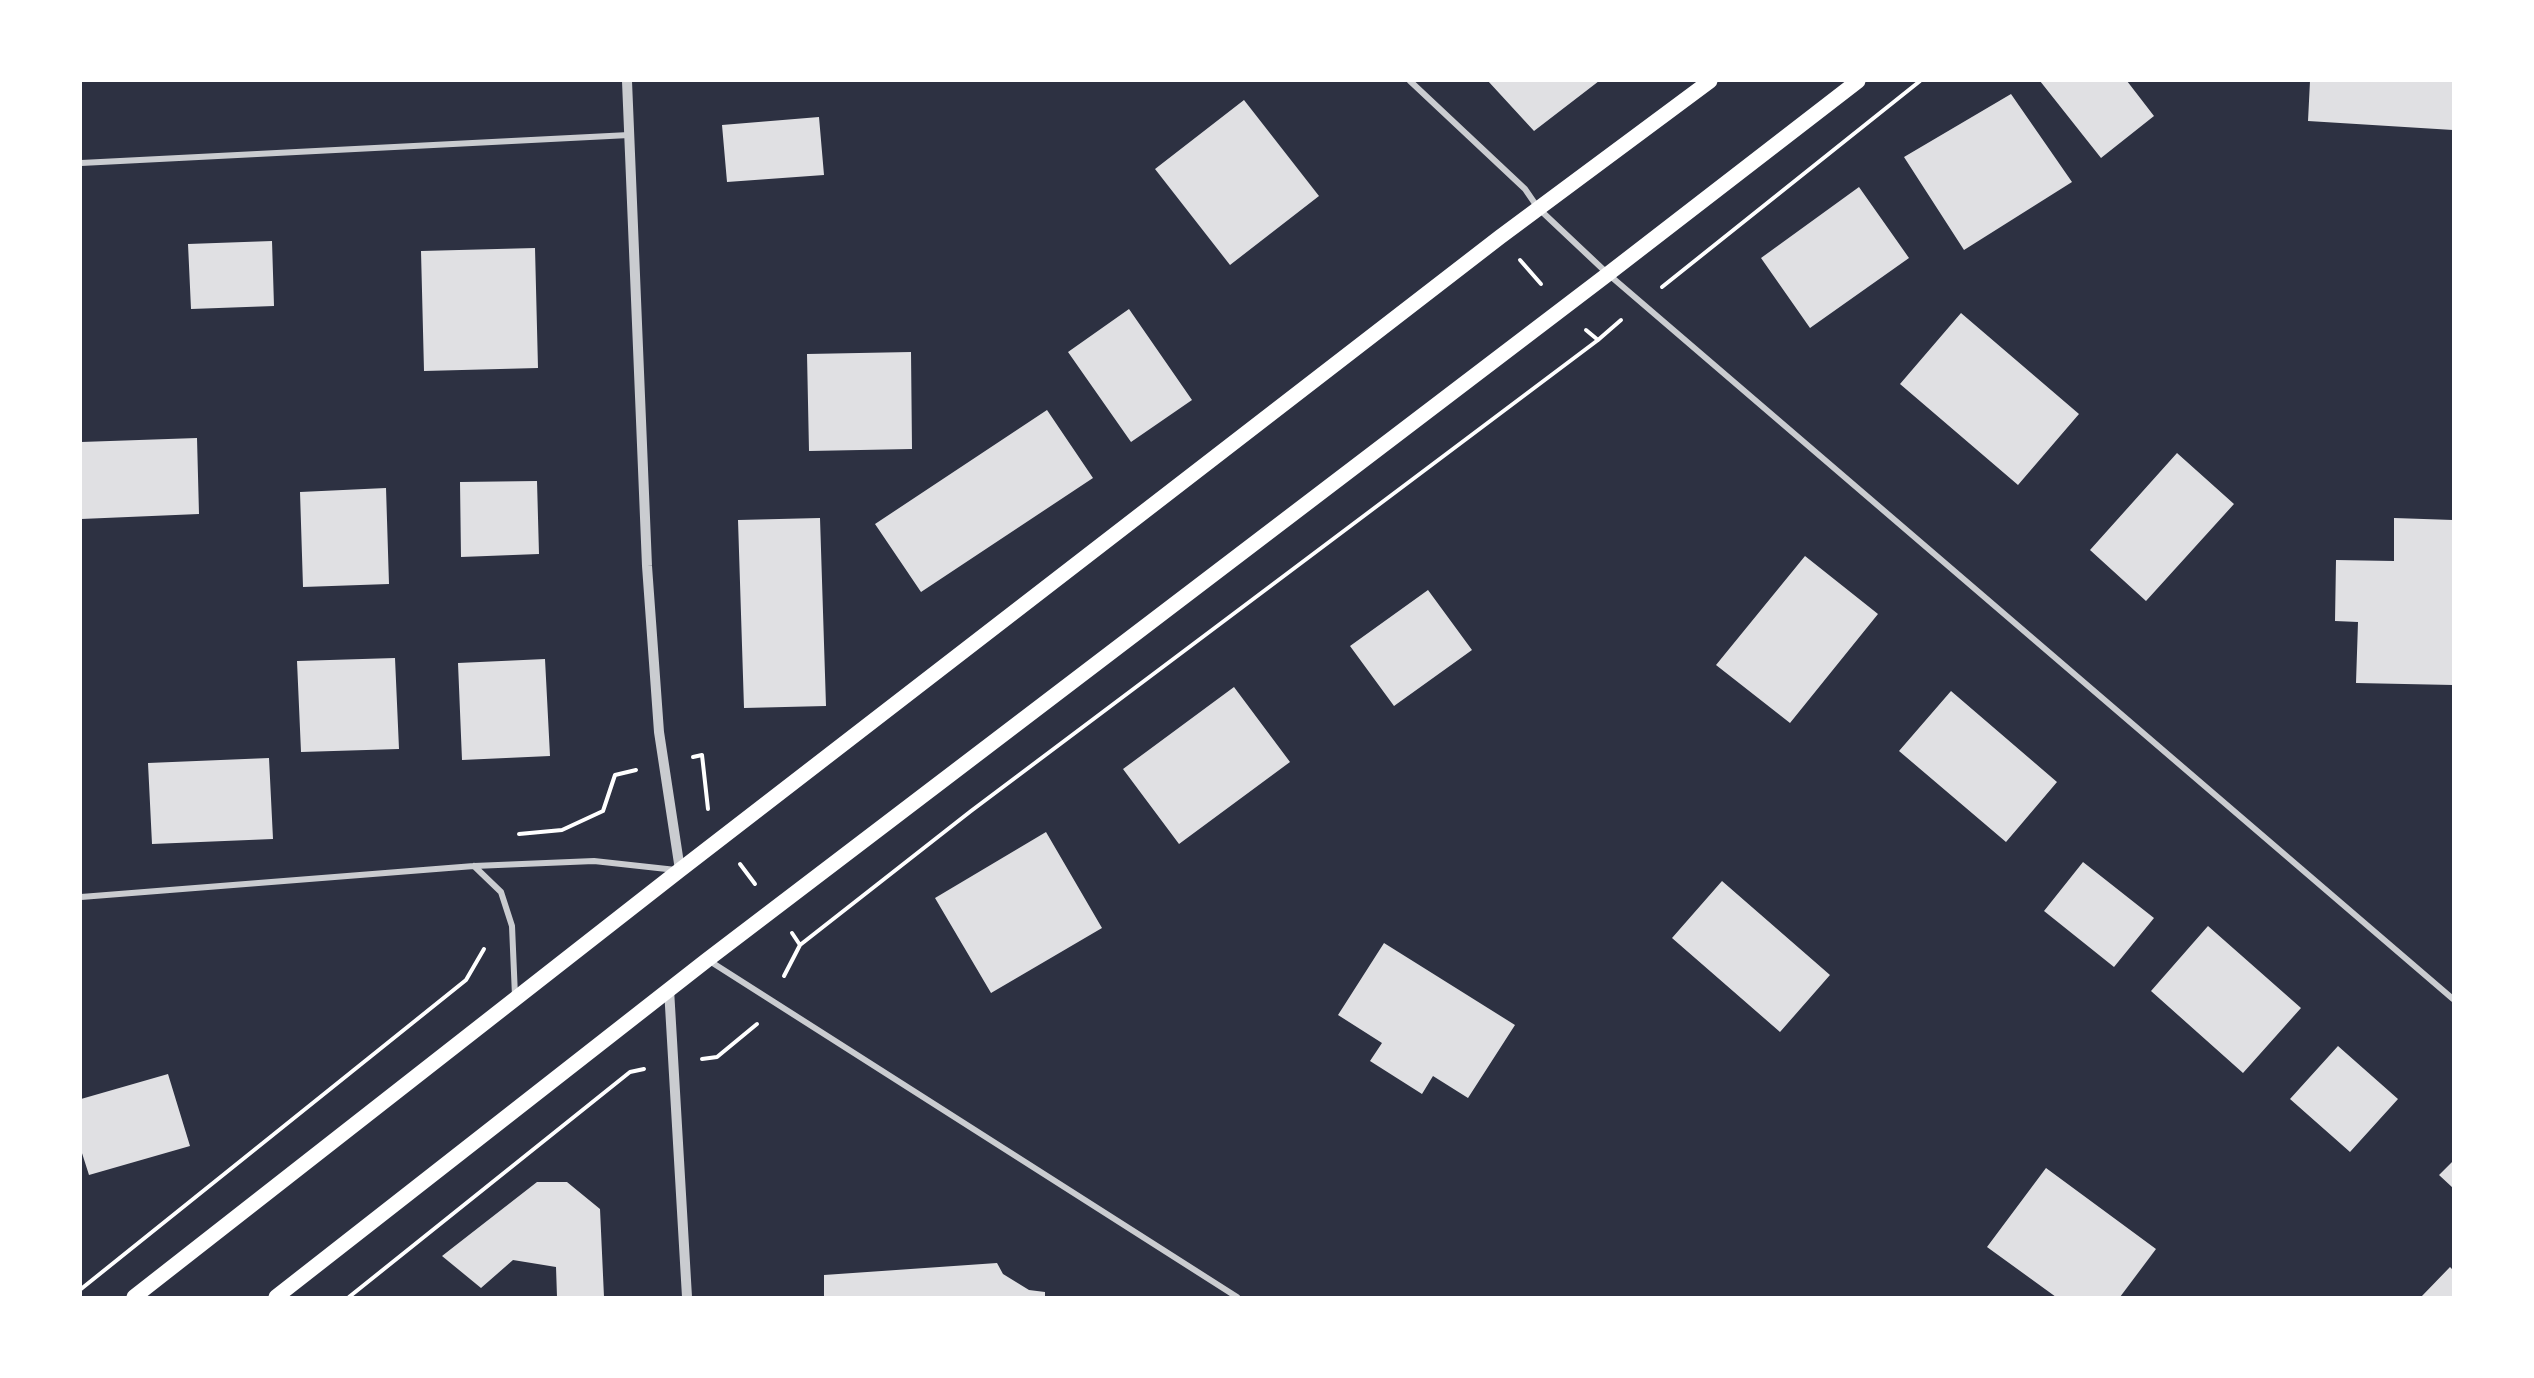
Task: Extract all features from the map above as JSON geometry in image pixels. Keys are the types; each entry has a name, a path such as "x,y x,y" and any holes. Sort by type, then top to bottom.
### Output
{"main road":[{"path":"134,1297 680,870 1500,237 1710,81"},
{"path":"276,1297 707,960 1858,81"}],"street":[{"path":"81,897 474,866 594,861 680,870 659,732 647,566 627,81"},
{"path":"1410,81 1525,189 1538,208 1608,274 2453,999"},
{"path":"81,163 629,135"},
{"path":"474,866 501,892 512,926 516,999"},
{"path":"707,960 1237,1297"},
{"path":"669,990 687,1297"}],"path":[{"path":"349,1297 630,1072 675,1062 717,1057 756,1026 800,945 971,811 1598,340 1642,302 1920,81"},
{"path":"1500,237 1562,309 1598,340"},
{"path":"508,835 562,830 603,811 615,775 702,755 709,811"},
{"path":"81,1289 466,980 483,952 484,944"}],"building":[{"path":"1488,81 1599,81 1534,131"},
{"path":"2040,81 2127,81 2154,116 2101,158"},
{"path":"2310,81 2453,81 2453,130 2308,121"},
{"path":"2011,94 2072,182 1964,250 1904,157"},
{"path":"1244,100 1319,196 1230,265 1155,169"},
{"path":"819,117 824,175 727,182 722,125"},
{"path":"1859,187 1909,258 1810,328 1761,258"},
{"path":"272,241 274,306 191,309 188,244"},
{"path":"535,248 538,368 424,371 421,251"},
{"path":"1129,309 1192,400 1131,442 1068,352"},
{"path":"1961,313 2079,414 2018,485 1900,384"},
{"path":"911,352 912,449 809,451 807,354"},
{"path":"1047,410 1093,478 921,592 875,524"},
{"path":"197,438 199,514 81,519 81,442"},
{"path":"2177,453 2234,504 2146,601 2090,550"},
{"path":"537,481 539,554 461,557 460,482"},
{"path":"386,488 389,584 303,587 300,492"},
{"path":"820,518 826,706 744,708 738,520"},
{"path":"2394,518 2453,520 2453,685 2356,683 2358,622 2335,621 2336,560 2394,561"},
{"path":"1805,556 1878,614 1790,723 1716,665"},
{"path":"1428,590 1472,650 1394,706 1350,646"},
{"path":"395,658 399,749 301,752 297,661"},
{"path":"545,659 550,756 462,760 458,663"},
{"path":"1234,687 1290,762 1179,844 1123,769"},
{"path":"1951,691 2057,782 2006,842 1899,751"},
{"path":"269,758 273,839 152,844 148,763"},
{"path":"1046,832 1102,928 991,993 935,898"},
{"path":"2083,862 2154,918 2114,967 2044,911"},
{"path":"1722,881 1830,975 1780,1032 1672,938"},
{"path":"2208,926 2301,1008 2243,1073 2151,991"},
{"path":"1384,943 1515,1025 1468,1098 1433,1076 1422,1094 1370,1061 1382,1043 1338,1015"},
{"path":"2338,1046 2398,1099 2350,1152 2290,1099"},
{"path":"168,1074 190,1146 89,1175 81,1150 81,1099"},
{"path":"2453,1161 2453,1188 2439,1175"},
{"path":"2046,1168 2156,1249 2120,1297 2056,1297 1987,1247"},
{"path":"537,1182 567,1182 600,1209 604,1297 557,1297 556,1267 513,1260 481,1288 442,1256"},
{"path":"997,1263 1003,1274 1029,1290 1045,1292 1045,1297 824,1297 824,1275"},
{"path":"2450,1267 2453,1270 2453,1297 2421,1297"}]}
